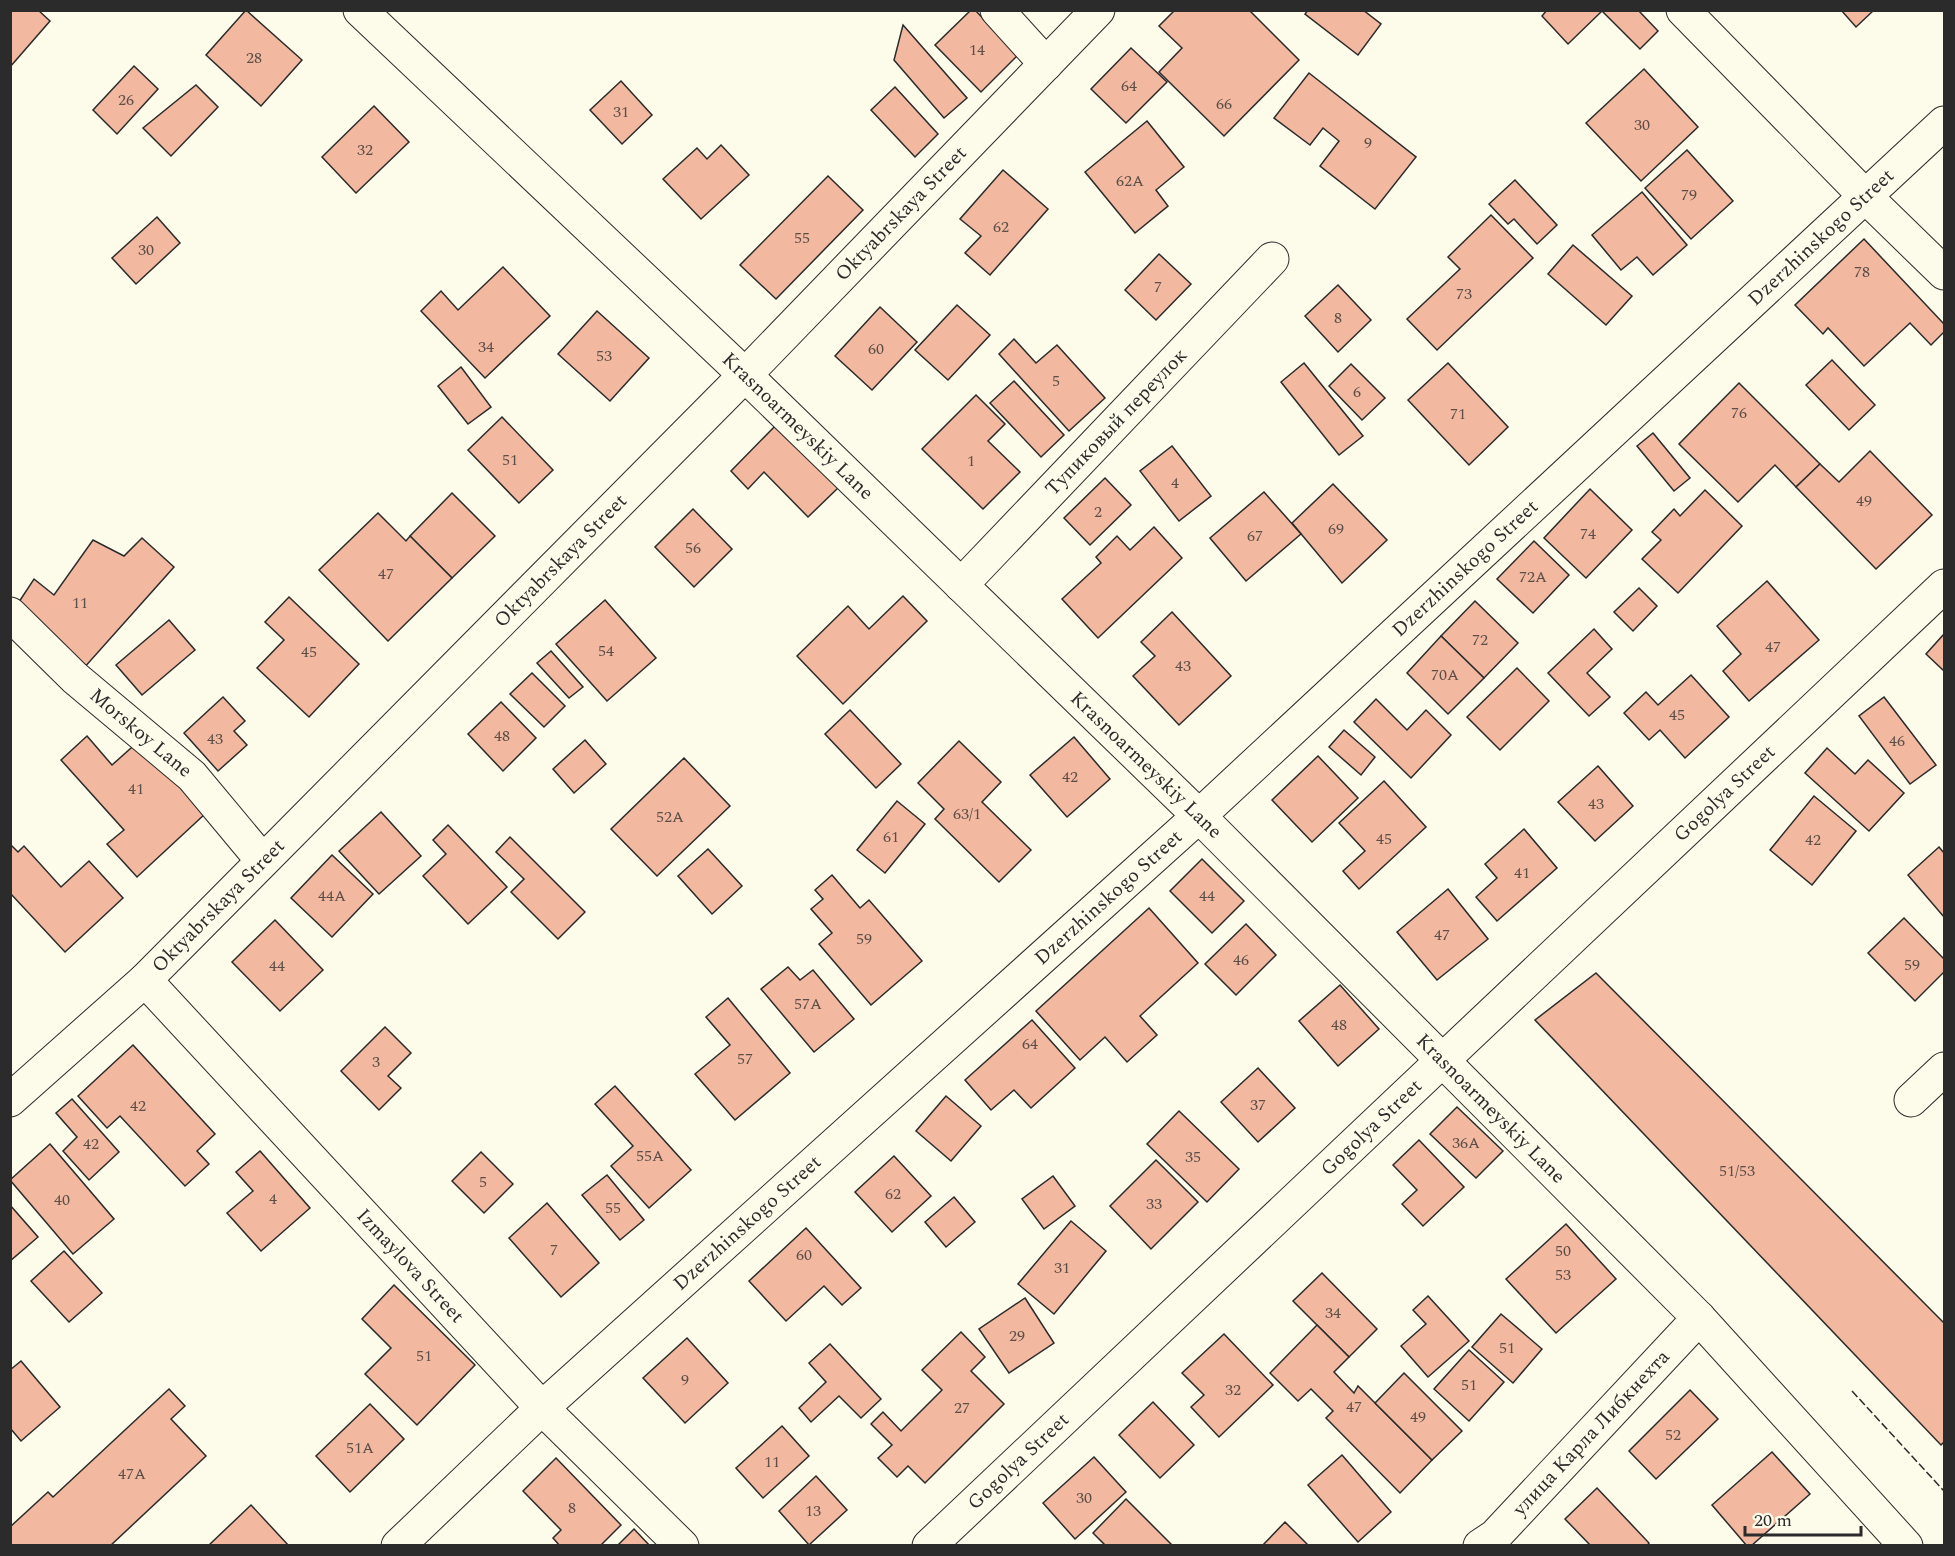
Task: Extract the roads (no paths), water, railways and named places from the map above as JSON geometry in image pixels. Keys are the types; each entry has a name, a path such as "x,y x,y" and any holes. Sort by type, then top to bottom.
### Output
{"street":[{"name":"Krasnoarmeyskiy Lane","path":"360,10 745,375 1199,816 1699,1318 1906,1545"},
{"path":"997,10 1046,64"},
{"name":"Oktyabrskaya Street","path":"10,1100 145,980 745,375 1098,10"},
{"path":"1683,10 1867,198 1944,273"},
{"name":"Dzerzhinskogo Street","path":"398,1545 542,1408 1199,816 1867,198 1944,123"},
{"name":"Тупиковый переулок","path":"962,585 1272,259"},
{"name":"Gogolya Street","path":"929,1545 1944,586"},
{"name":"Morskoy Lane","path":"10,614 75,678 192,776 262,860"},
{"name":"Izmaylova Street","path":"145,980 542,1408 682,1545"},
{"path":"1911,1100 1944,1069"},
{"name":"улица Карла Либкнехта","path":"1480,1545 1495,1536 1699,1318"}]}
